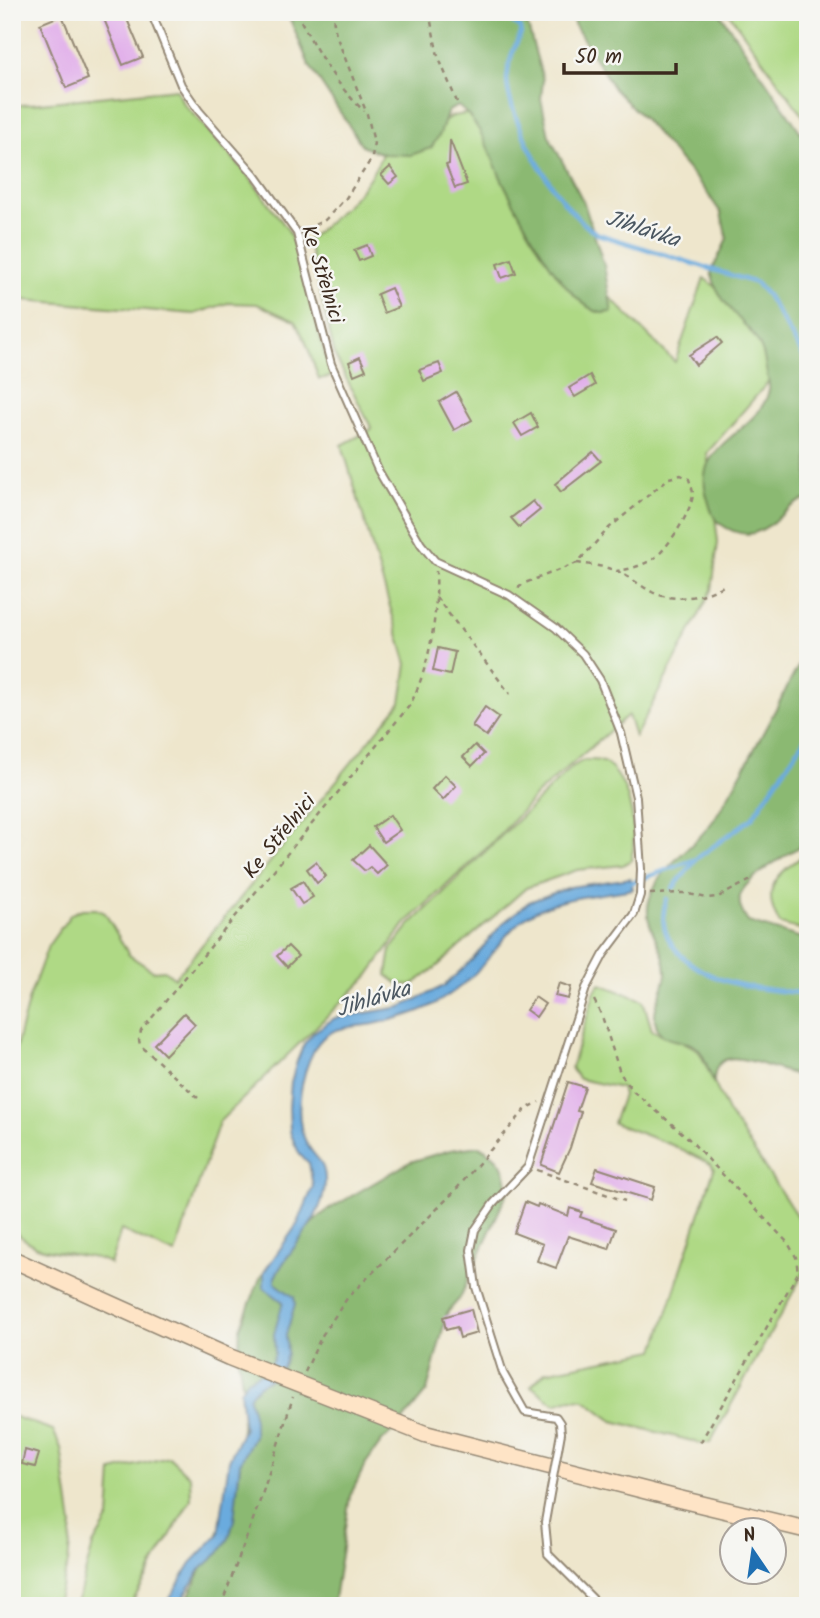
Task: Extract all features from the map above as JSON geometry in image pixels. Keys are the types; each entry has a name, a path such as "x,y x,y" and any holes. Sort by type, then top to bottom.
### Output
{"main road":[{"path":"12,1259 229,1357 425,1434 808,1530"}],"lane":[{"name":"Ke Střelnici","path":"151,12 181,85 199,111 256,176 297,233 331,364 348,406 404,517 421,544 435,561 509,595 556,628 583,654 600,680 617,721 636,797 640,893"},
{"path":"600,1606 548,1554 545,1522 561,1433 560,1423 556,1417 525,1412 513,1394 503,1373 476,1287 471,1250 475,1230 493,1204 528,1167 586,988 604,954 634,914 640,893"}],"path":[{"path":"297,233 325,220 346,198 372,158 374,142 367,114 336,35 332,12"},
{"path":"429,12 438,56 457,102"},
{"path":"302,21 323,61 349,97 367,114"},
{"path":"509,595 525,583 577,563 609,528 669,478 681,475 689,479 693,494 687,515 666,545 656,557 637,568 617,571"},
{"name":"Ke Střelnici","path":"198,1098 140,1045 141,1031 410,705 421,683 436,597 435,561"},
{"path":"577,563 617,571 654,593 668,597 697,596 713,592 725,585"},
{"path":"436,597 510,694"},
{"path":"640,893 684,893 707,898 718,897 751,880"},
{"path":"586,988 602,1016 620,1073 634,1092 687,1137 788,1243 796,1257 798,1273 793,1283 700,1443"},
{"path":"305,1372 321,1338 348,1297 452,1194 526,1109 553,1094"},
{"path":"528,1167 625,1200"},
{"path":"221,1606 261,1497 294,1395"}],"green space":[{"path":"287,12 516,12 528,26 543,80 541,99 549,136 584,203 604,265 612,312 601,313 587,306 558,275 519,213 479,130 458,106 448,111 440,134 431,148 411,155 384,154 363,147 309,65"},
{"path":"571,12 719,12 808,143 808,499 754,533 736,532 717,521 713,516 704,480 708,465 716,452 752,418 763,405 769,390 764,355 758,342 722,298 711,273 727,239 721,213 703,187 645,120 614,89 574,24"},
{"path":"728,12 808,12 808,123"},
{"path":"176,89 183,103 247,174 288,230 298,255 331,377 319,379 295,321 257,304 228,303 194,314 12,299 12,106"},
{"path":"471,113 522,210 675,362 704,278 754,315 782,366 707,453 718,542 712,590 635,737 628,715 536,795 497,838 405,924 368,976 219,1122 175,1254 121,1230 110,1264 35,1246 12,1230 12,1063 29,998 48,946 71,914 82,909 96,909 105,913 129,955 153,971 164,970 175,978 401,702 407,664 342,445 372,429 335,356 308,240 361,190 383,152 453,116"},
{"path":"808,645 808,841 759,873 744,889 740,900 741,910 748,922 808,940 808,1079 734,1058 719,1064 714,1084 704,1058 695,1046 666,1038 658,1030 655,1011 666,973 663,955 649,920 649,901 661,877 715,818 759,741"},
{"path":"584,760 605,763 621,782 633,822 631,860 623,865 577,870 526,888 433,970 412,985 399,984 387,975 391,949 409,926 572,767"},
{"path":"808,852 808,932 780,924 771,900 775,882 781,874"},
{"path":"600,984 643,1000 652,1030 700,1053 728,1112 808,1233 808,1265 710,1443 700,1443 613,1421 585,1400 570,1399 555,1404 531,1386 545,1372 655,1350 714,1169 711,1164 672,1145 613,1123 623,1095 621,1088 579,1079 571,1068 595,991"},
{"path":"479,1146 501,1163 508,1191 460,1298 447,1313 427,1391 397,1428 382,1441 366,1463 350,1496 333,1606 184,1606 226,1517 239,1475 244,1394 238,1359 240,1328 261,1276 294,1239 326,1211 410,1162 450,1150"},
{"path":"12,1416 53,1430 61,1448 72,1525 68,1563 56,1606 12,1606"},
{"path":"169,1457 190,1477 191,1499 130,1606 76,1606 93,1545 109,1518 112,1471"}],"water":[{"path":"630,878 633,889 564,901 526,917 511,930 470,978 447,997 429,1007 388,1021 340,1029 319,1042 305,1071 299,1108 302,1132 309,1148 322,1165 325,1184 323,1197 312,1221 275,1277 275,1283 294,1297 295,1304 286,1335 287,1354 277,1375 258,1386 249,1398 254,1419 254,1436 240,1463 234,1520 229,1538 219,1553 200,1570 178,1606 165,1606 191,1563 219,1534 229,1460 244,1428 240,1391 247,1380 264,1371 275,1353 274,1334 283,1302 264,1288 264,1272 298,1223 313,1187 309,1163 300,1155 290,1131 291,1082 304,1044 314,1032 335,1018 401,1007 444,986 473,959 502,924 529,902 570,887"}],"building":[{"path":"101,12 124,12 143,57 123,65"},
{"path":"62,15 88,79 66,88 40,24"},
{"path":"450,140 467,184 455,188 446,165 449,164"},
{"path":"390,167 398,177 389,184 381,175"},
{"path":"367,245 371,256 359,261 354,250"},
{"path":"511,259 516,273 502,278 497,264"},
{"path":"391,288 399,307 384,313 377,294"},
{"path":"717,337 722,343 696,365 689,355"},
{"path":"360,357 366,370 354,375 349,362"},
{"path":"439,363 443,373 424,381 419,370"},
{"path":"590,375 595,385 575,397 569,388"},
{"path":"456,392 472,420 454,430 439,402"},
{"path":"531,413 538,427 522,436 514,423"},
{"path":"593,452 601,461 561,492 555,484"},
{"path":"533,501 540,510 519,527 511,518"},
{"path":"438,648 455,652 450,675 433,671"},
{"path":"485,707 499,717 486,736 472,726"},
{"path":"475,745 484,754 472,766 463,757"},
{"path":"445,775 456,786 443,800 432,789"},
{"path":"390,815 400,830 383,842 373,827"},
{"path":"369,845 387,865 377,874 370,867 365,871 353,860"},
{"path":"316,862 326,876 317,883 307,869"},
{"path":"303,881 313,897 302,904 291,888"},
{"path":"288,946 298,956 287,967 277,956"},
{"path":"559,983 571,987 568,999 555,996"},
{"path":"535,997 545,1004 536,1017 526,1010"},
{"path":"184,1013 195,1024 165,1055 154,1044"},
{"path":"568,1082 585,1087 570,1148 559,1172 541,1165"},
{"path":"597,1168 655,1187 651,1200 592,1182"},
{"path":"525,1202 537,1207 538,1204 568,1216 570,1208 582,1212 580,1217 616,1229 609,1249 568,1236 556,1268 537,1261 543,1244 514,1233"},
{"path":"471,1309 477,1333 460,1338 457,1327 446,1330 443,1317"},
{"path":"25,1450 39,1454 35,1467 22,1464"}],"waterway":[{"name":"Jihlávka","path":"499,12 520,28 521,33 510,60 507,79 516,118 539,165 569,208 598,234 756,283 767,295 808,363"},
{"name":"Jihlávka","path":"628,884 696,859 752,818 808,734"},
{"path":"673,888 695,861"},
{"path":"667,899 665,930 671,943 693,965 722,980 737,984 808,994"}]}
